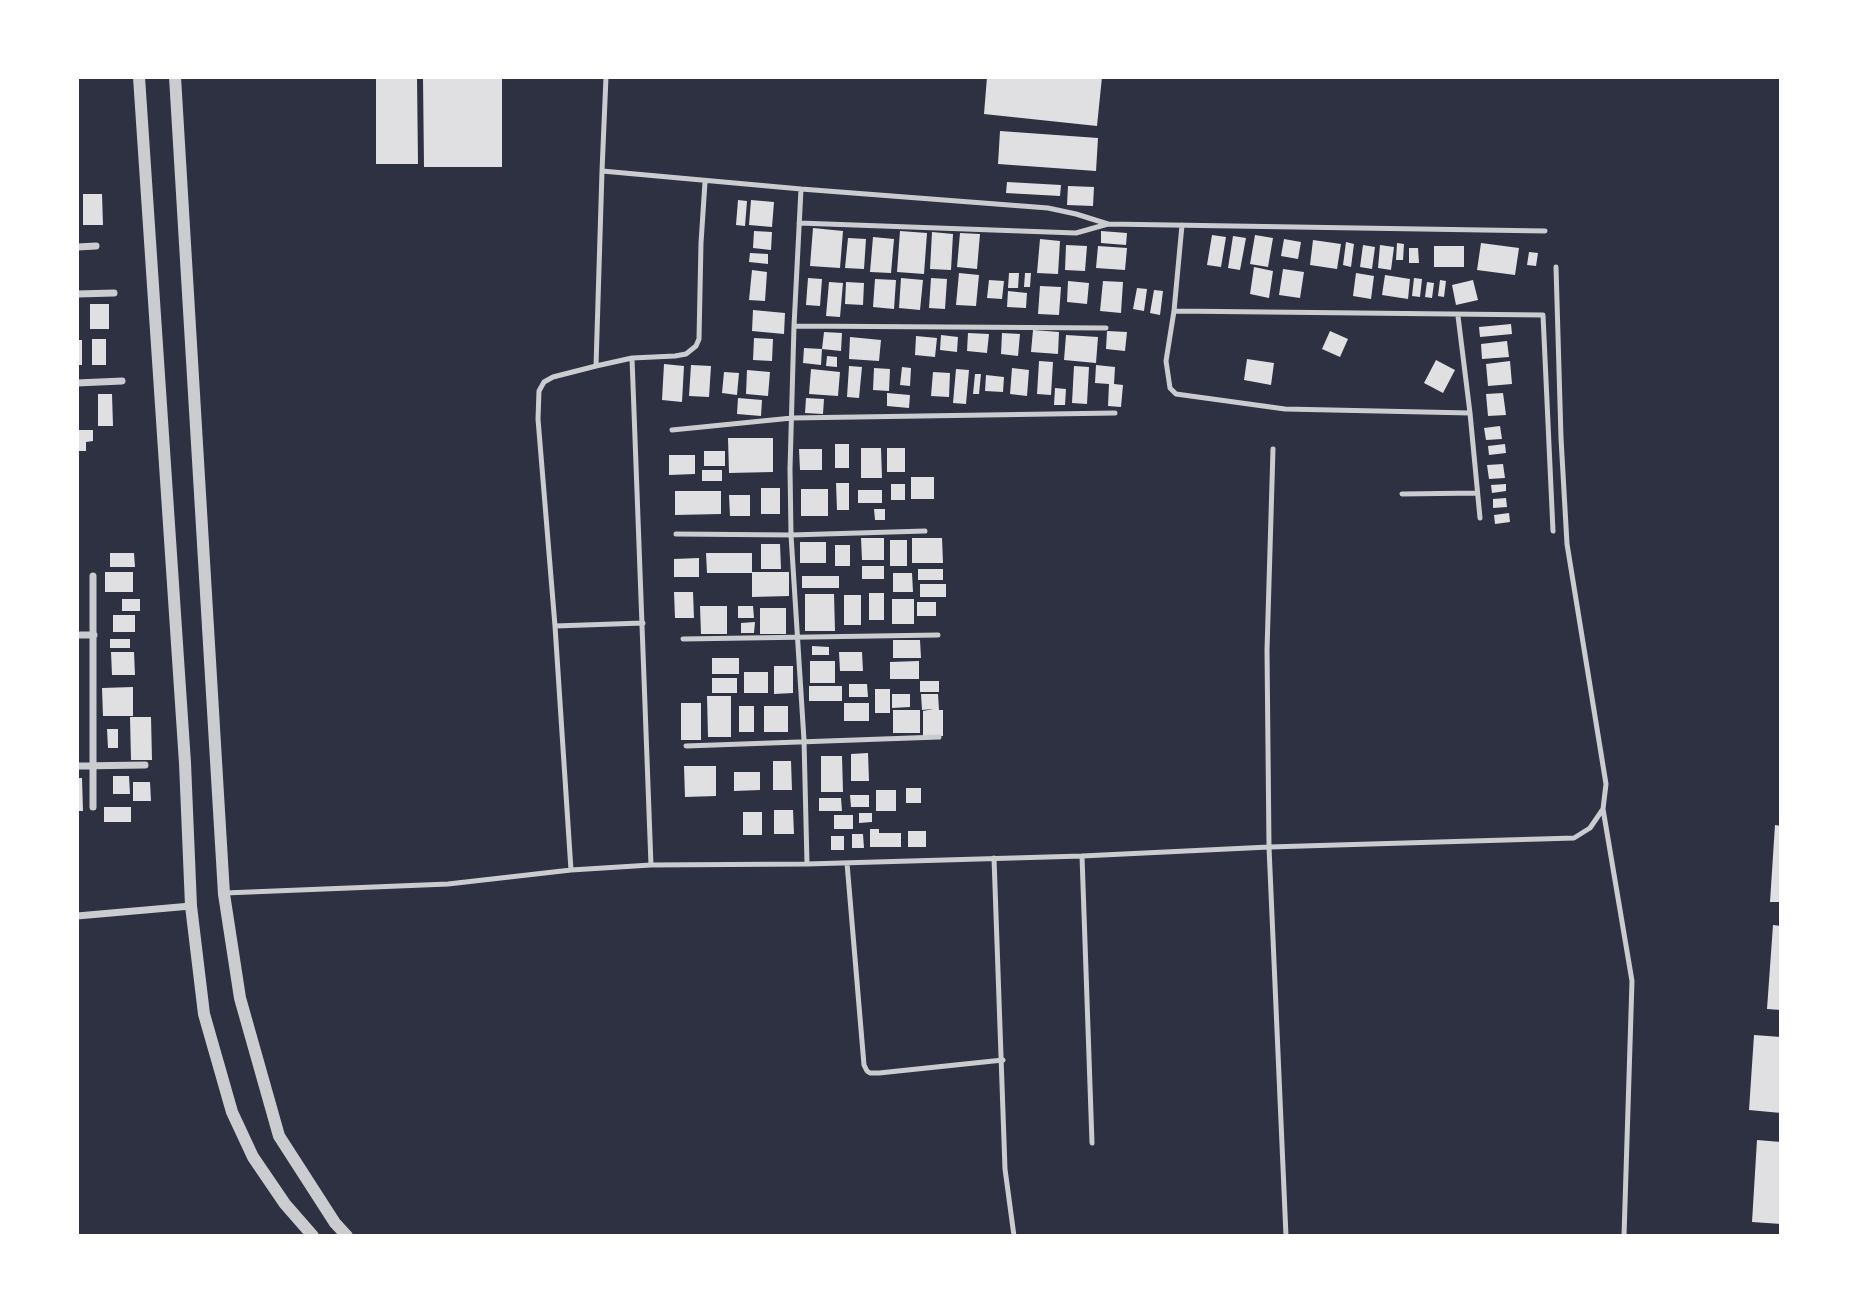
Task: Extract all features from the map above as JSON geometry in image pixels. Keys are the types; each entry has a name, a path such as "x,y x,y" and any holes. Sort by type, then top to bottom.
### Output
{"street":[{"path":"139,77 185,763 191,906 204,1014 232,1112 253,1157 285,1204 313,1236"},
{"path":"175,77 224,894 240,998 279,1136 335,1223 347,1236"},
{"path":"77,247 96,246"},
{"path":"77,294 114,293"},
{"path":"77,383 121,381"},
{"path":"93,576 93,807"},
{"path":"77,635 94,635"},
{"path":"77,766 145,765"},
{"path":"77,916 191,906"}],"lane":[{"path":"596,366 606,77"},
{"path":"602,171 705,182 1048,208 1108,224"},
{"path":"571,870 538,419 539,391 544,382 553,377 632,358 686,354 696,346 699,339 705,182"},
{"path":"801,189 794,326 791,535 804,740 807,864"},
{"path":"799,223 1076,233 1108,224 1545,231"},
{"path":"1182,225 1174,311 1166,361 1170,388 1176,394 1285,409 1470,414"},
{"path":"1556,267 1567,544 1606,784 1603,809 1632,981 1624,1236"},
{"path":"1174,311 1458,316 1541,314 1545,319 1553,531"},
{"path":"1458,316 1480,519"},
{"path":"794,326 1106,328"},
{"path":"632,358 651,865"},
{"path":"672,430 792,418 1115,413"},
{"path":"1273,449 1266,650 1269,847 1286,1236"},
{"path":"1402,494 1477,493"},
{"path":"676,534 791,535 925,531"},
{"path":"555,626 643,623"},
{"path":"683,639 796,635 937,635"},
{"path":"686,746 939,737"},
{"path":"224,894 448,884 571,870 651,865 847,863 1573,838 1590,828 1603,809"},
{"path":"1082,856 1092,1143"},
{"path":"995,858 1005,1169 1014,1236"},
{"path":"847,863 864,1065 867,1070 870,1073 879,1073 1003,1060"}],"building":[{"path":"376,77 417,77 418,164 376,164"},
{"path":"423,77 502,77 502,167 424,167"},
{"path":"987,77 1102,77 1097,126 984,114"},
{"path":"1000,131 1098,138 1096,171 998,164"},
{"path":"1007,182 1061,185 1060,196 1006,193"},
{"path":"1068,186 1094,187 1093,206 1067,205"},
{"path":"83,194 102,194 103,225 83,225"},
{"path":"738,200 747,201 745,226 736,225"},
{"path":"751,200 774,202 772,227 749,225"},
{"path":"813,228 843,231 840,268 810,266"},
{"path":"754,231 772,232 771,250 753,248"},
{"path":"900,231 927,233 924,274 897,272"},
{"path":"1101,231 1127,233 1126,245 1101,243"},
{"path":"932,232 953,234 951,270 930,269"},
{"path":"960,233 980,234 977,269 957,267"},
{"path":"1212,235 1226,237 1221,267 1207,265"},
{"path":"1255,235 1273,238 1268,267 1250,264"},
{"path":"1233,236 1246,238 1240,270 1228,268"},
{"path":"873,237 894,239 891,273 870,272"},
{"path":"848,238 866,239 864,269 845,268"},
{"path":"1040,239 1060,241 1058,274 1037,273"},
{"path":"1284,239 1301,242 1298,259 1281,256"},
{"path":"1313,240 1341,244 1337,269 1310,265"},
{"path":"1346,242 1354,244 1351,267 1343,265"},
{"path":"1397,243 1404,244 1403,260 1396,260"},
{"path":"1481,243 1519,248 1515,275 1477,270"},
{"path":"1066,245 1087,246 1085,271 1065,270"},
{"path":"1363,245 1375,247 1372,269 1360,267"},
{"path":"1380,245 1394,247 1391,270 1378,268"},
{"path":"1098,246 1127,248 1125,270 1096,268"},
{"path":"1434,246 1464,246 1464,267 1434,267"},
{"path":"1409,248 1418,248 1419,263 1409,263"},
{"path":"1529,252 1538,253 1536,266 1527,265"},
{"path":"750,253 768,254 768,264 749,262"},
{"path":"1254,267 1273,271 1269,298 1250,294"},
{"path":"1283,269 1304,272 1300,298 1279,295"},
{"path":"752,270 767,272 765,301 749,300"},
{"path":"959,273 979,275 976,306 956,305"},
{"path":"1009,273 1019,273 1018,288 1008,288"},
{"path":"1025,273 1031,273 1030,287 1024,287"},
{"path":"1356,273 1374,276 1371,299 1353,296"},
{"path":"1385,275 1410,279 1408,299 1382,295"},
{"path":"808,278 822,279 820,306 806,305"},
{"path":"901,278 923,280 920,310 899,308"},
{"path":"931,278 947,279 945,309 929,308"},
{"path":"1414,278 1422,279 1420,297 1412,296"},
{"path":"875,279 896,280 894,309 873,307"},
{"path":"989,280 1004,281 1002,299 987,298"},
{"path":"1440,280 1446,281 1444,297 1438,296"},
{"path":"1473,280 1478,300 1456,305 1452,285"},
{"path":"1068,281 1089,283 1087,304 1067,302"},
{"path":"1103,281 1123,282 1121,313 1100,311"},
{"path":"829,282 843,283 840,317 826,316"},
{"path":"846,282 864,283 863,305 845,304"},
{"path":"1427,282 1434,283 1432,298 1425,297"},
{"path":"1040,286 1061,287 1059,315 1038,314"},
{"path":"1137,288 1147,289 1144,311 1133,309"},
{"path":"1154,290 1163,291 1160,315 1150,313"},
{"path":"1008,291 1027,293 1026,308 1007,307"},
{"path":"90,304 109,304 109,329 90,329"},
{"path":"753,310 785,313 784,334 752,331"},
{"path":"1511,324 1512,334 1480,337 1479,327"},
{"path":"1033,330 1059,332 1058,354 1031,352"},
{"path":"1107,331 1127,332 1125,351 1106,349"},
{"path":"1330,331 1348,339 1340,357 1322,349"},
{"path":"824,332 842,333 841,351 822,349"},
{"path":"968,333 989,334 987,353 967,351"},
{"path":"1002,333 1020,334 1018,356 1001,354"},
{"path":"941,335 958,337 957,352 940,350"},
{"path":"1066,335 1098,337 1096,363 1064,360"},
{"path":"916,336 937,338 935,357 915,355"},
{"path":"850,337 881,340 879,361 849,359"},
{"path":"754,338 773,339 772,361 753,360"},
{"path":"92,339 106,339 106,365 92,365"},
{"path":"77,340 82,340 82,365 77,365"},
{"path":"1507,341 1509,357 1482,359 1481,344"},
{"path":"804,348 822,349 821,365 803,363"},
{"path":"827,356 837,357 837,367 826,366"},
{"path":"1247,359 1274,363 1271,385 1244,380"},
{"path":"1436,360 1455,370 1443,393 1424,383"},
{"path":"1039,361 1053,362 1051,395 1037,394"},
{"path":"1510,361 1512,384 1488,386 1486,364"},
{"path":"664,364 684,366 682,402 662,400"},
{"path":"691,365 711,366 709,397 689,396"},
{"path":"1096,365 1115,367 1114,384 1123,385 1121,407 1108,406 1109,384 1095,383"},
{"path":"849,366 862,367 859,398 847,397"},
{"path":"1074,366 1089,367 1087,404 1072,403"},
{"path":"902,367 911,368 910,386 900,385"},
{"path":"874,368 890,369 889,391 873,390"},
{"path":"1012,368 1029,370 1027,396 1010,394"},
{"path":"811,369 840,372 838,396 809,394"},
{"path":"956,369 969,370 966,404 953,403"},
{"path":"747,370 770,372 768,396 746,394"},
{"path":"724,372 739,373 737,395 722,393"},
{"path":"933,372 950,373 949,397 931,396"},
{"path":"975,374 981,374 979,394 973,394"},
{"path":"986,375 1004,377 1003,392 985,391"},
{"path":"1055,388 1066,389 1065,405 1054,405"},
{"path":"887,393 910,395 909,408 887,406"},
{"path":"1503,393 1506,415 1488,416 1486,394"},
{"path":"98,394 112,394 113,426 98,426"},
{"path":"738,398 762,400 761,416 737,414"},
{"path":"806,398 824,399 823,414 805,413"},
{"path":"1500,426 1502,439 1486,440 1484,428"},
{"path":"78,430 93,430 93,441 86,442 86,451 77,451"},
{"path":"728,438 773,438 773,472 729,473"},
{"path":"835,444 849,444 849,468 835,468"},
{"path":"1505,444 1506,453 1489,455 1488,446"},
{"path":"861,448 881,448 882,478 861,478"},
{"path":"887,448 905,448 905,472 887,472"},
{"path":"799,449 822,449 822,470 800,470"},
{"path":"704,451 725,451 725,466 704,466"},
{"path":"669,455 695,455 695,474 669,475"},
{"path":"1503,464 1505,478 1489,479 1487,465"},
{"path":"702,470 722,470 722,481 702,481"},
{"path":"911,477 934,477 934,499 911,499"},
{"path":"836,483 849,483 849,510 837,510"},
{"path":"891,484 905,484 905,500 891,500"},
{"path":"1506,484 1506,491 1492,493 1491,485"},
{"path":"761,488 780,488 780,514 761,514"},
{"path":"801,489 828,489 828,516 801,516"},
{"path":"858,490 882,490 882,503 858,503"},
{"path":"675,491 721,491 721,514 675,515"},
{"path":"729,495 750,495 750,516 730,516"},
{"path":"1506,498 1507,507 1493,508 1493,499"},
{"path":"874,509 885,509 885,520 875,520"},
{"path":"1509,513 1510,522 1495,524 1494,515"},
{"path":"861,538 884,538 884,560 862,560"},
{"path":"912,538 942,538 943,563 912,563"},
{"path":"890,540 907,540 907,566 890,566"},
{"path":"800,542 826,542 826,563 800,563"},
{"path":"761,544 780,544 781,569 761,569"},
{"path":"835,545 850,545 850,566 835,566"},
{"path":"110,553 134,553 135,567 110,567"},
{"path":"706,553 752,553 752,573 707,573"},
{"path":"699,558 699,577 674,577 674,559"},
{"path":"862,566 884,566 884,579 862,579"},
{"path":"918,569 943,569 943,580 918,580"},
{"path":"105,572 133,572 133,592 105,592"},
{"path":"752,572 789,572 789,596 752,597"},
{"path":"893,573 912,573 913,592 893,592"},
{"path":"802,576 839,576 839,588 802,588"},
{"path":"920,584 946,584 946,597 920,597"},
{"path":"674,592 693,592 694,618 675,618"},
{"path":"869,593 884,593 884,620 869,620"},
{"path":"805,594 834,594 835,631 805,631"},
{"path":"844,595 861,595 861,625 844,625"},
{"path":"122,599 140,599 140,611 122,611"},
{"path":"892,599 914,599 914,624 892,624"},
{"path":"917,602 936,602 936,616 917,616"},
{"path":"700,606 727,606 727,634 701,634"},
{"path":"738,606 753,606 754,618 738,618"},
{"path":"760,608 786,608 786,634 760,634"},
{"path":"113,615 135,615 135,632 113,632"},
{"path":"755,622 754,633 741,633 741,623"},
{"path":"110,639 130,639 130,648 110,648"},
{"path":"893,640 920,640 921,658 893,658"},
{"path":"812,646 829,647 829,655 812,655"},
{"path":"111,652 134,652 135,675 112,675"},
{"path":"839,652 862,652 863,671 840,671"},
{"path":"712,658 739,658 739,674 712,674"},
{"path":"810,661 835,661 835,683 810,683"},
{"path":"919,661 919,679 890,679 890,662"},
{"path":"774,666 793,666 793,693 774,694"},
{"path":"744,672 768,672 768,693 744,693"},
{"path":"712,678 737,678 737,693 712,693"},
{"path":"920,681 939,681 939,692 920,692"},
{"path":"849,684 867,684 868,697 849,697"},
{"path":"809,686 842,686 842,701 809,701"},
{"path":"133,687 133,716 103,716 102,688"},
{"path":"875,689 890,689 890,713 875,713"},
{"path":"892,694 910,694 910,707 892,708"},
{"path":"921,694 938,694 939,710 943,710 943,736 923,736 923,711 933,709 922,710"},
{"path":"707,696 731,696 731,737 708,737"},
{"path":"681,703 701,703 701,740 681,740"},
{"path":"844,703 869,703 869,721 844,721"},
{"path":"739,706 754,706 754,732 739,732"},
{"path":"764,706 788,706 788,732 764,732"},
{"path":"893,710 920,710 920,733 893,733"},
{"path":"130,717 151,717 152,760 131,760"},
{"path":"107,729 118,729 118,748 108,748"},
{"path":"868,753 869,781 851,781 851,754"},
{"path":"821,756 842,756 843,792 821,792"},
{"path":"773,761 791,761 792,790 773,790"},
{"path":"684,766 716,766 716,796 685,797"},
{"path":"734,772 760,772 760,790 734,791"},
{"path":"113,776 129,776 130,794 113,794"},
{"path":"77,778 82,778 83,811 77,811"},
{"path":"133,782 150,782 151,801 133,801"},
{"path":"906,788 921,788 921,803 906,803"},
{"path":"876,790 896,790 896,811 876,811"},
{"path":"850,795 869,795 869,807 851,807"},
{"path":"819,798 841,798 842,811 819,811"},
{"path":"104,807 131,807 131,822 104,822"},
{"path":"774,810 793,810 794,834 774,834"},
{"path":"743,812 762,812 762,835 743,835"},
{"path":"859,813 872,813 872,822 859,823"},
{"path":"834,815 853,815 853,829 834,829"},
{"path":"1775,825 1781,826 1781,902 1770,902"},
{"path":"870,829 879,829 879,833 901,833 901,847 870,847"},
{"path":"908,831 926,831 926,847 908,847"},
{"path":"852,834 863,834 864,848 852,848"},
{"path":"831,836 844,836 844,850 831,850"},
{"path":"1773,925 1781,926 1781,1010 1767,1009"},
{"path":"1754,1035 1781,1037 1781,1113 1749,1110"},
{"path":"1757,1140 1781,1142 1781,1224 1752,1222"}]}
